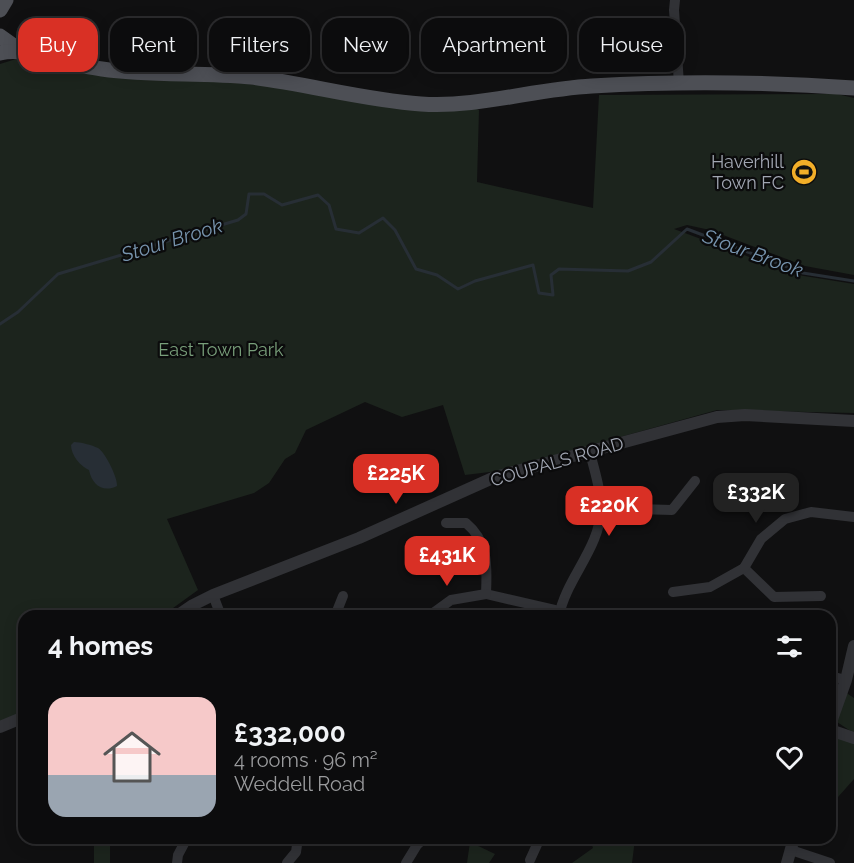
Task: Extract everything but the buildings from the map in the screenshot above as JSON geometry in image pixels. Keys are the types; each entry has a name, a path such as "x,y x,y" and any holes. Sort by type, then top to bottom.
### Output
{"main road":[{"path":"0,10 6,0"},
{"path":"0,36 18,49"},
{"path":"0,53 18,51"},
{"path":"98,68 224,74 284,81 421,104 465,104 549,90 591,86 802,84 854,88"}],"street":[{"path":"675,0 679,84"},
{"name":"COUPALS ROAD","path":"186,610 213,595 359,538 495,477 717,417 745,415 854,421"},
{"path":"561,610 569,587 590,549 598,527 601,508 590,452"},
{"path":"601,508 672,510 695,481"},
{"path":"674,592 710,587 744,568 761,539 785,519 811,512 854,517"},
{"path":"446,523 466,523 481,541 487,563 486,594"},
{"path":"744,568 774,597 821,596"},
{"path":"437,610 451,600 486,594 545,610"},
{"path":"213,595 219,610"},
{"path":"337,610 343,596"},
{"path":"836,708 854,646"},
{"path":"836,678 846,680"},
{"path":"0,727 18,720"},
{"path":"836,732 854,738"},
{"path":"177,863 184,844"},
{"path":"287,863 296,852 297,844"},
{"path":"406,863 418,844"},
{"path":"530,860 537,844"},
{"path":"787,863 793,844 830,863"}],"green space":[{"name":"East Town Park","path":"18,59 18,72 79,72 194,79 465,104 479,110 477,182 593,208 599,95 837,94 854,98 854,275 805,266 710,230 687,225 674,229 798,275 854,284 854,413 717,410 498,471 465,475 443,405 402,417 365,402 306,430 295,453 285,459 269,483 254,493 167,519 198,590 170,610 18,610 18,715 0,723 0,64"},
{"path":"845,692 854,698 854,732 837,722"},
{"path":"836,738 854,742 854,779 836,799"},
{"path":"94,844 110,844 110,863 94,863"},
{"path":"470,844 495,854 489,863 467,863"},
{"path":"592,844 634,844 632,863 572,863 593,848"}],"shaded area":[{"path":"74,442 101,450 113,472 117,486 107,489 95,484 89,470 74,456 71,445"}],"waterway":[{"name":"Stour Brook","path":"0,324 18,312 58,274 238,220 246,214 249,194 264,194 282,205 318,195 329,205 336,229 359,233 383,218 395,230 416,269 437,275 458,289 475,281 533,265 539,293 553,295 551,275 559,269 628,271 651,262 687,229 803,273 854,281"}],"place":[{"name":"Haverhill Town FC","path":"804,172"}]}
